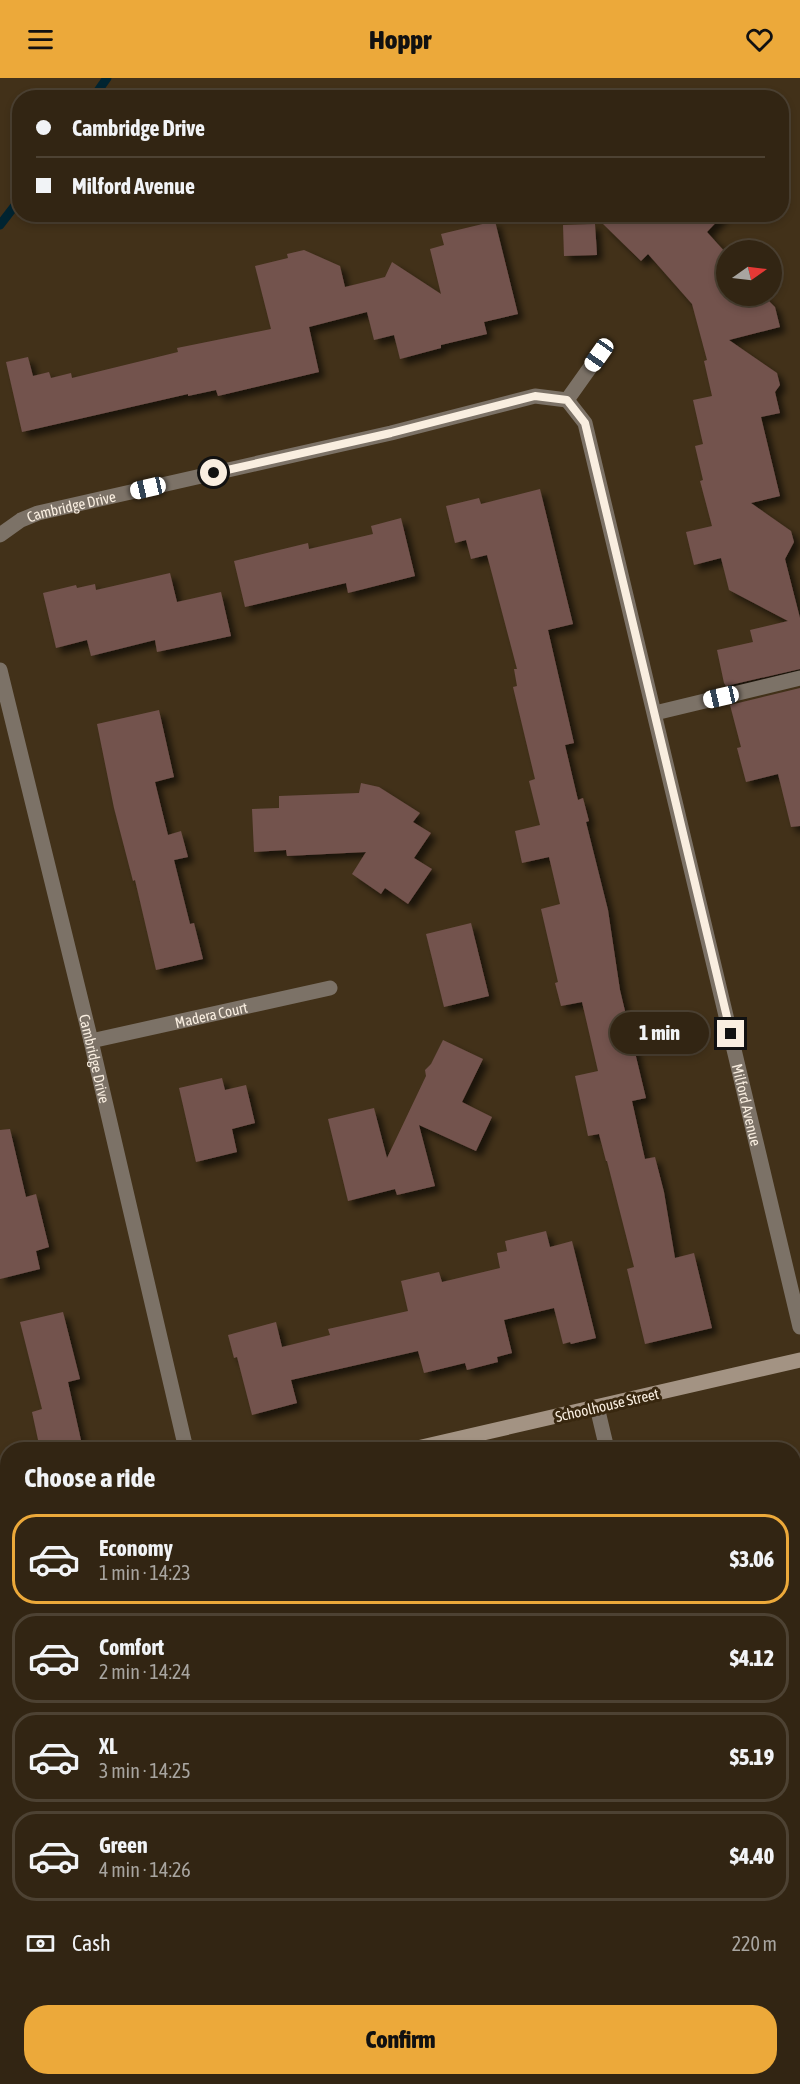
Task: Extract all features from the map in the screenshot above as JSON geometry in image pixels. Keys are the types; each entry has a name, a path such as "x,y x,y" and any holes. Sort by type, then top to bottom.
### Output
{"street":[{"path":"567,400 599,355"},
{"name":"Cambridge Drive","path":"0,534 21,520 50,510 391,433 535,396 567,400"},
{"name":"Milford Avenue","path":"567,400 585,423 800,1327"},
{"name":"Cambridge Drive","path":"0,670 91,1041 184,1442"},
{"path":"655,713 800,678"},
{"name":"Madera Court","path":"91,1041 330,988"},
{"name":"Schoolhouse Street","path":"444,1442 800,1360"},
{"path":"597,1407 606,1442"}],"building":[{"path":"495,222 518,314 484,322 487,334 441,345 441,348 400,359 394,335 374,340 367,312 309,327 319,372 218,396 216,390 188,396 188,394 22,432 6,362 28,357 33,376 49,372 51,378 71,373 72,378 178,352 177,348 271,329 255,266 288,258 287,254 304,250 340,266 345,287 385,277 392,262 441,294 430,249 444,245 441,234"},
{"path":"716,222 707,232 716,242 716,306 775,307 780,327 729,340 777,373 780,385 775,392 780,413 761,417 780,496 751,503 791,531 794,542 785,559 800,618 800,669 726,686 724,683 717,650 753,642 750,630 788,621 729,590 721,558 694,565 686,532 712,526 700,481 703,480 695,446 703,444 693,400 712,396 704,361 707,360 692,304 648,254 641,261 602,223"},
{"path":"595,224 597,255 564,256 563,225"},
{"path":"540,489 573,624 548,630 574,743 565,745 578,800 583,798 589,821 586,822 608,910 620,990 646,1098 632,1101 645,1159 655,1157 664,1192 675,1258 694,1253 712,1328 645,1344 627,1269 634,1267 607,1161 599,1134 588,1136 575,1076 598,1071 582,1002 561,1006 555,983 558,982 541,909 560,904 549,857 522,863 515,831 540,825 529,781 535,779 513,687 517,686 514,669 517,669 487,555 471,559 466,540 455,543 446,506 479,498 481,504"},
{"path":"401,518 415,576 348,593 346,583 245,607 234,561 308,543 309,549 373,534 371,526"},
{"path":"170,573 177,602 221,592 231,636 157,652 155,640 91,656 87,640 56,648 43,593 76,585 77,588 95,584 96,590"},
{"path":"800,688 800,826 791,827 778,774 746,782 737,748 741,747 730,705"},
{"path":"159,710 174,777 155,782 168,835 181,831 188,857 174,860 190,924 194,923 203,959 156,970 135,880 133,881 114,808 97,724"},
{"path":"361,783 379,787 420,813 413,822 431,833 414,858 432,869 408,904 385,888 381,894 352,874 366,852 287,856 286,850 254,852 252,809 279,808 279,796 359,793"},
{"path":"471,923 489,996 444,1007 426,934"},
{"path":"443,1040 483,1059 462,1102 492,1117 476,1151 419,1125 435,1186 397,1195 395,1189 348,1201 328,1119 374,1108 387,1158 426,1076 425,1070 431,1064"},
{"path":"222,1078 225,1090 246,1085 255,1123 232,1129 237,1152 196,1162 179,1088"},
{"path":"10,1129 26,1197 36,1194 49,1247 36,1251 40,1269 0,1279 0,1130"},
{"path":"546,1231 550,1247 572,1241 596,1338 563,1344 554,1308 504,1320 512,1353 497,1357 498,1362 467,1370 465,1363 424,1373 418,1351 291,1380 297,1403 252,1415 237,1357 234,1358 228,1335 276,1322 282,1347 330,1335 328,1329 408,1311 401,1281 439,1272 442,1282 500,1268 497,1253 507,1251 505,1241"},
{"path":"63,1312 80,1379 68,1382 81,1442 38,1442 32,1412 42,1409 20,1322"}],"waterway":[{"path":"99,90 107,78"},
{"path":"0,225 12,209"}],"route":[{"path":"214,473 391,433 535,396 567,400 585,423 731,1034"}]}
